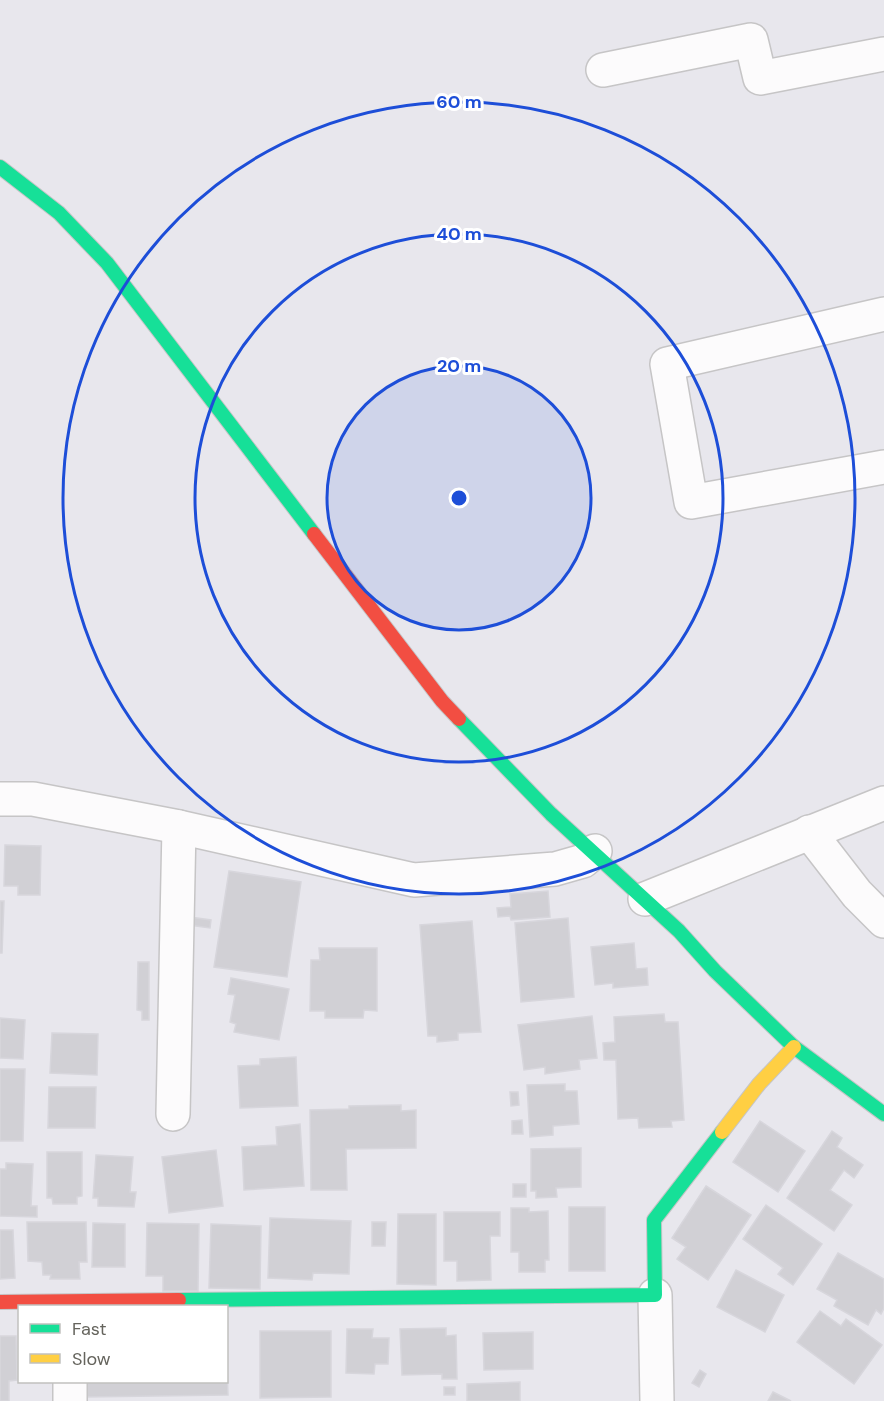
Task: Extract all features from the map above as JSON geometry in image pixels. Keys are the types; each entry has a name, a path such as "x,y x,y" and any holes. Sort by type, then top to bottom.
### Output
{"street":[{"path":"603,70 751,40 760,78 884,54"},
{"path":"0,167 59,213 107,263 442,701 552,814 595,851 679,931 715,970 794,1047 883,1112"},
{"path":"884,314 667,364 691,502 884,467"},
{"path":"0,800 33,799 179,827 414,880 555,869 583,861 595,851"},
{"path":"645,899 884,803"},
{"path":"173,1113 179,827"},
{"path":"809,832 857,894 884,921"},
{"path":"657,1401 654,1220 759,1084 794,1047"},
{"path":"0,1302 70,1304 655,1295"},
{"path":"70,1383 70,1401"}],"building":[{"path":"5,845 41,846 40,895 18,895 18,886 4,886"},
{"path":"229,871 301,882 287,977 214,967"},
{"path":"548,891 550,917 511,920 510,916 498,917 497,908 511,907 510,894"},
{"path":"0,901 4,901 2,953 0,953"},
{"path":"190,917 211,920 210,928 189,925"},
{"path":"568,918 574,997 521,1002 515,923"},
{"path":"472,921 481,1032 458,1033 458,1040 437,1042 437,1036 428,1036 420,925"},
{"path":"634,943 636,969 647,968 648,985 613,988 613,983 595,985 591,947"},
{"path":"319,948 377,948 377,1011 364,1010 363,1018 325,1018 325,1011 310,1011 311,960 320,960"},
{"path":"138,962 149,962 149,1020 142,1020 142,1011 137,1010"},
{"path":"231,978 289,989 279,1040 234,1032 236,1024 230,1022 235,995 228,994"},
{"path":"664,1014 665,1022 678,1022 684,1120 671,1121 672,1127 639,1128 638,1118 618,1119 616,1060 604,1060 603,1043 615,1042 614,1017"},
{"path":"592,1016 597,1058 579,1060 580,1069 545,1074 545,1067 524,1070 518,1025"},
{"path":"0,1018 25,1020 23,1059 0,1058"},
{"path":"52,1033 98,1034 97,1075 50,1073"},
{"path":"296,1057 298,1106 240,1108 238,1066 260,1065 260,1059"},
{"path":"0,1069 25,1069 23,1141 0,1141"},
{"path":"565,1084 565,1091 577,1091 579,1124 553,1126 553,1135 530,1137 527,1085"},
{"path":"49,1087 96,1087 95,1128 48,1128"},
{"path":"510,1092 518,1092 519,1105 511,1106"},
{"path":"401,1105 401,1111 416,1110 416,1148 346,1149 347,1190 311,1190 310,1110 349,1109 349,1106"},
{"path":"522,1120 523,1134 512,1134 512,1121"},
{"path":"760,1121 805,1151 778,1192 733,1162"},
{"path":"300,1124 304,1186 244,1190 242,1147 277,1145 276,1127"},
{"path":"832,1131 842,1138 837,1147 863,1165 854,1178 844,1170 830,1190 852,1205 834,1231 787,1198"},
{"path":"581,1148 581,1187 556,1188 557,1197 536,1198 536,1191 531,1191 531,1149"},
{"path":"216,1150 223,1206 169,1213 162,1157"},
{"path":"47,1152 82,1152 82,1196 77,1197 77,1204 53,1204 52,1198 47,1198"},
{"path":"96,1155 133,1157 130,1192 136,1192 134,1207 98,1206 98,1198 93,1198"},
{"path":"6,1163 33,1164 31,1206 37,1206 37,1217 0,1216 0,1169 6,1169"},
{"path":"513,1184 526,1184 526,1197 513,1197"},
{"path":"706,1186 751,1215 708,1280 677,1259 686,1247 672,1238"},
{"path":"766,1205 822,1244 793,1285 778,1274 783,1268 743,1239"},
{"path":"569,1207 605,1207 605,1271 569,1271"},
{"path":"511,1208 529,1208 529,1212 548,1211 549,1260 545,1260 545,1272 519,1272 519,1252 511,1252"},
{"path":"444,1212 500,1212 500,1236 490,1236 491,1280 457,1281 457,1261 444,1261"},
{"path":"398,1214 436,1214 436,1285 397,1284"},
{"path":"270,1218 351,1221 349,1274 313,1273 312,1280 268,1278"},
{"path":"27,1222 86,1222 87,1262 79,1262 80,1279 50,1279 51,1275 43,1275 42,1262 28,1261"},
{"path":"372,1222 386,1222 385,1246 372,1246"},
{"path":"93,1223 125,1224 125,1267 92,1267"},
{"path":"147,1223 199,1224 198,1291 163,1291 163,1276 146,1276"},
{"path":"211,1224 261,1226 260,1289 209,1288"},
{"path":"0,1230 13,1230 15,1278 0,1279"},
{"path":"838,1253 884,1279 884,1308 881,1314 876,1310 868,1325 834,1306 837,1300 817,1289"},
{"path":"736,1270 784,1295 765,1332 717,1307"},
{"path":"820,1311 841,1326 846,1319 882,1345 854,1384 797,1342"},
{"path":"446,1328 446,1336 456,1335 457,1379 442,1379 442,1374 402,1375 400,1329"},
{"path":"347,1329 373,1329 372,1338 389,1338 388,1364 375,1364 374,1374 346,1373"},
{"path":"260,1331 331,1331 331,1397 260,1398"},
{"path":"533,1332 533,1369 484,1370 483,1333"},
{"path":"0,1336 16,1336 17,1380 9,1381 9,1401 0,1401"},
{"path":"700,1370 706,1374 699,1387 692,1383"},
{"path":"520,1382 520,1401 467,1401 467,1384"},
{"path":"84,1383 228,1383 228,1395 84,1397"},
{"path":"444,1387 455,1387 455,1395 444,1395"},
{"path":"773,1392 791,1401 768,1401"}],"traffic: fast":[{"path":"0,167 59,213 107,263 314,534"},
{"path":"459,719 551,814 679,931 715,971 794,1047 884,1114"},
{"path":"179,1300 655,1295 654,1220 722,1132"}],"traffic: slow":[{"path":"722,1132 759,1084 794,1047"}],"traffic: jam":[{"path":"314,534 442,701 459,719"},
{"path":"0,1302 179,1300"}]}
